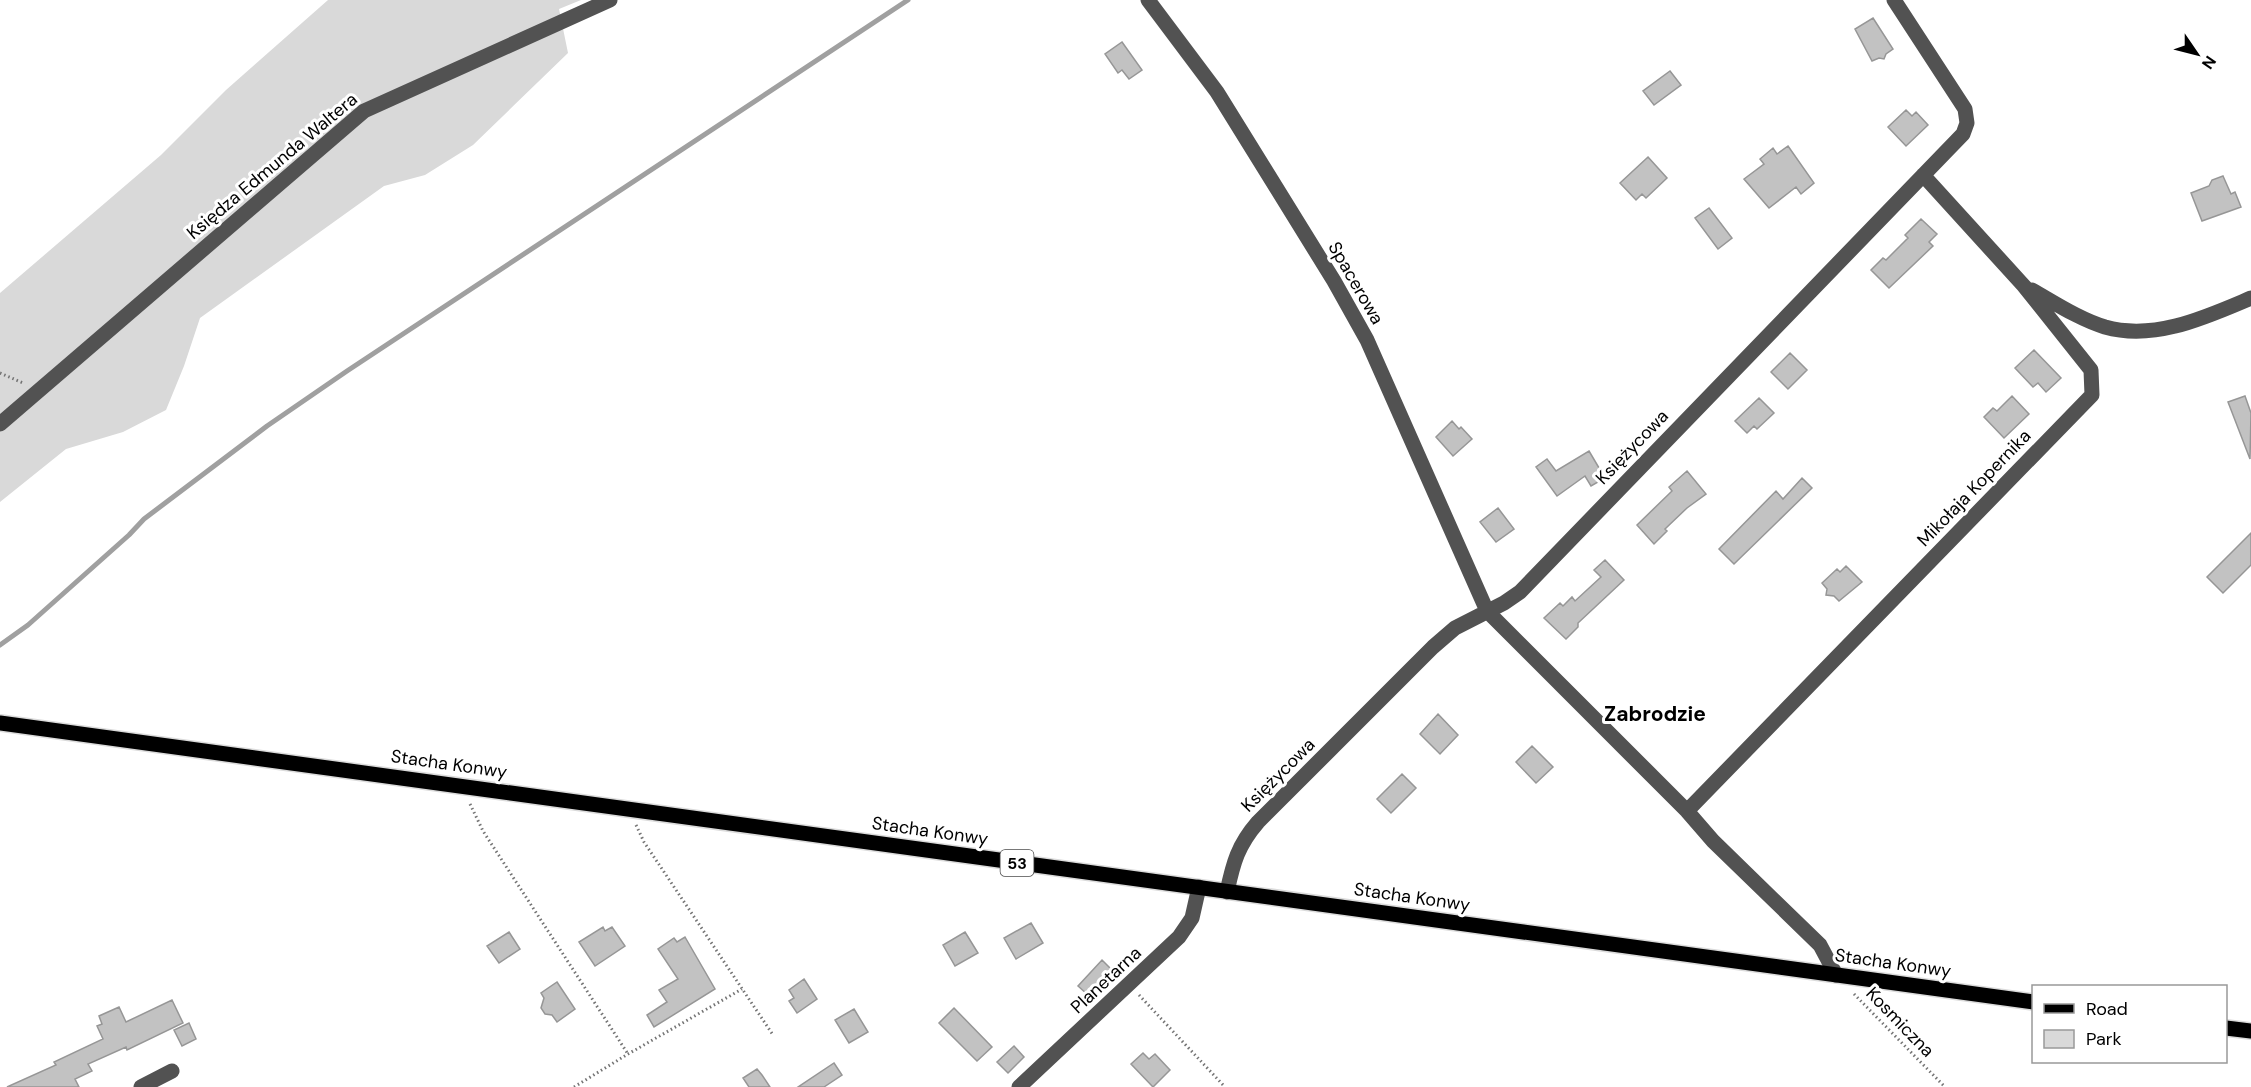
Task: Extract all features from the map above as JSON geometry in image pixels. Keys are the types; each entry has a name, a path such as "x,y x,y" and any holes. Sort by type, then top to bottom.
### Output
{"main road":[{"name":"Stacha Konwy","path":"0,723 2032,1002"},
{"path":"2227,1028 2251,1031"}],"street":[{"name":"Księdza Edmunda Waltera","path":"0,423 364,111 610,0"},
{"name":"Spacerowa","path":"1148,0 1217,93 1334,281 1367,340 1487,611"},
{"name":"Księżycowa","path":"1227,892 1241,843 1258,822 1433,647 1455,628 1504,603 1520,592 1963,134 1967,123 1965,109 1894,0"},
{"name":"Mikołaja Kopernika","path":"1687,811 2092,395 2091,370 2024,286 1923,175"},
{"path":"2024,286 2085,319 2107,327 2136,331 2158,330 2205,317 2251,298"},
{"path":"1487,611 1687,811 1713,841 1820,945 1836,975"},
{"name":"Planetarna","path":"1019,1087 1179,937 1192,918 1199,887"},
{"path":"141,1087 172,1071"}],"path":[{"path":"0,373 15,378 37,392"},
{"path":"463,786 483,831 628,1054"},
{"path":"631,809 644,842 772,1035"},
{"name":"Kosmiczna","path":"1836,975 1944,1087"},
{"path":"1130,985 1225,1087"},
{"path":"574,1087 742,989"}],"green space":[{"path":"328,0 581,0 559,9 568,53 473,145 425,175 384,186 200,318 166,410 123,432 66,449 0,502 0,293 161,155 226,90"}],"building":[{"path":"1873,18 1893,49 1886,54 1884,59 1879,58 1872,61 1855,29"},
{"path":"1122,42 1142,70 1129,79 1122,70 1118,73 1105,54"},
{"path":"1670,71 1681,85 1654,105 1643,91"},
{"path":"1906,110 1912,116 1916,112 1928,125 1906,146 1888,127"},
{"path":"1788,146 1814,183 1801,194 1796,187 1769,208 1744,179 1764,164 1760,159 1773,148 1777,154"},
{"path":"1648,157 1667,178 1646,198 1642,194 1636,200 1620,183"},
{"path":"2223,176 2231,194 2235,192 2241,207 2202,221 2191,193 2209,186 2212,180"},
{"path":"1709,208 1732,238 1718,249 1695,218"},
{"path":"1921,219 1937,234 1929,242 1933,246 1889,288 1871,270 1883,258 1886,260 1908,238 1905,235"},
{"path":"2034,350 2061,378 2046,392 2038,383 2033,387 2015,368"},
{"path":"1790,353 1807,370 1788,389 1771,372"},
{"path":"2012,396 2029,414 2004,438 1984,417 1993,408 1997,411"},
{"path":"2245,396 2251,413 2250,459 2228,402"},
{"path":"1759,398 1774,413 1757,429 1754,426 1747,433 1735,421"},
{"path":"1452,421 1472,439 1453,456 1436,437"},
{"path":"1589,451 1605,478 1591,486 1585,476 1557,496 1536,467 1547,459 1556,471"},
{"path":"1687,471 1706,494 1665,529 1667,531 1654,544 1637,525 1672,491 1669,487"},
{"path":"1802,478 1812,488 1734,564 1719,549 1776,491 1783,499"},
{"path":"1498,508 1514,529 1496,542 1480,522"},
{"path":"2251,533 2251,565 2223,593 2207,577"},
{"path":"1605,560 1624,580 1578,623 1578,627 1566,639 1544,618 1560,603 1563,606 1572,597 1575,601 1601,577 1594,570"},
{"path":"1846,566 1862,582 1839,601 1834,596 1826,595 1827,589 1822,583 1837,569 1840,572"},
{"path":"1438,714 1458,735 1440,754 1420,734"},
{"path":"1532,746 1553,767 1536,783 1516,762"},
{"path":"1402,774 1416,788 1391,813 1377,799"},
{"path":"1031,923 1043,943 1016,959 1004,938"},
{"path":"603,927 605,931 612,927 625,946 595,966 579,942"},
{"path":"509,932 520,949 499,963 487,946"},
{"path":"965,932 978,953 955,966 943,945"},
{"path":"685,937 715,989 654,1027 647,1015 667,1002 659,990 678,979 658,949 674,938 677,942"},
{"path":"1102,960 1111,969 1088,995 1078,986"},
{"path":"804,979 817,999 797,1013 789,1001 794,998 789,990"},
{"path":"557,982 575,1009 557,1022 552,1015 545,1014 541,1008 544,998 541,993"},
{"path":"172,1000 183,1023 127,1050 126,1047 88,1064 92,1071 75,1079 79,1087 7,1087 56,1065 54,1062 103,1039 97,1026 102,1024 99,1016 119,1007 126,1022"},
{"path":"954,1008 992,1047 977,1061 939,1023"},
{"path":"854,1009 868,1032 849,1043 835,1020"},
{"path":"189,1023 196,1039 182,1046 174,1030"},
{"path":"1014,1046 1024,1057 1008,1073 997,1062"},
{"path":"1143,1053 1149,1059 1155,1054 1170,1070 1153,1087 1131,1064"},
{"path":"834,1063 842,1075 824,1087 798,1087"},
{"path":"757,1069 770,1087 749,1087 743,1078"}],"waterway":[{"path":"0,645 28,625 144,519 267,426 908,0"}],"district":[{"name":"Zabrodzie","path":"1655,714"}]}
